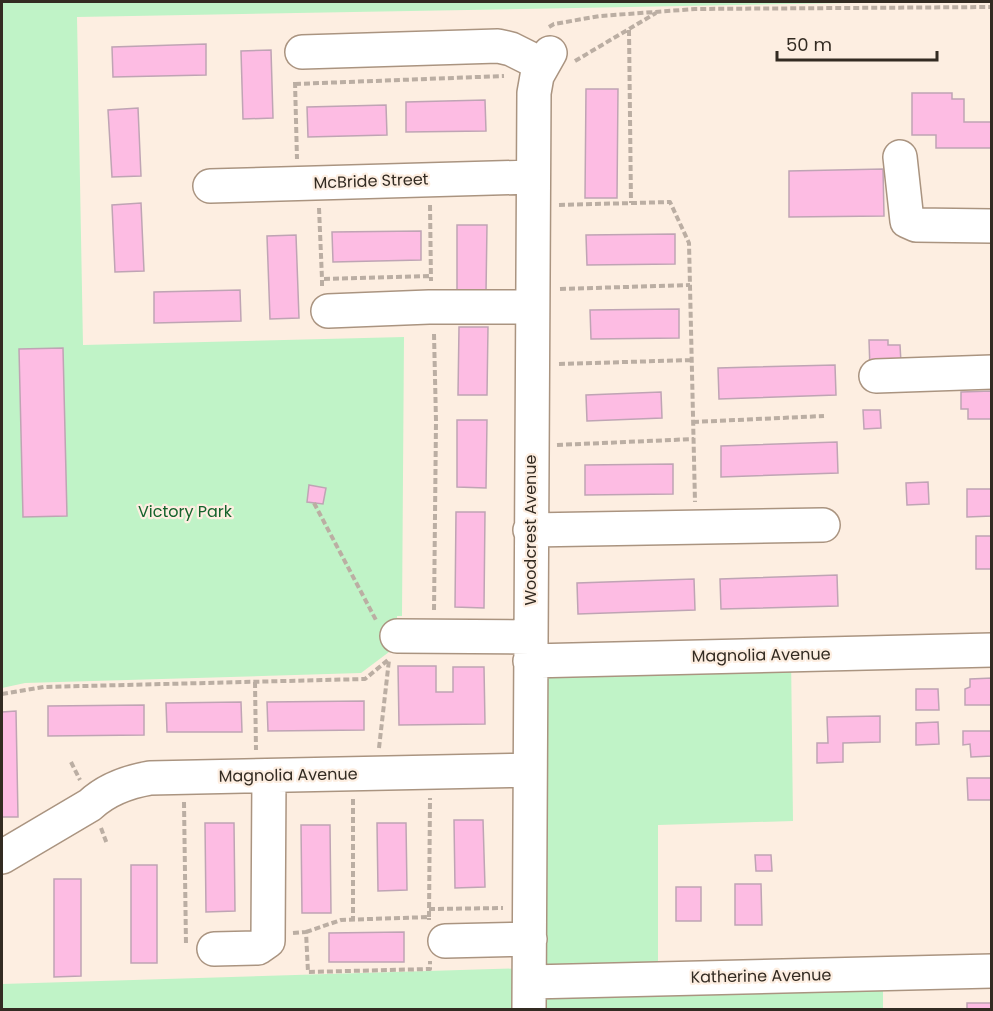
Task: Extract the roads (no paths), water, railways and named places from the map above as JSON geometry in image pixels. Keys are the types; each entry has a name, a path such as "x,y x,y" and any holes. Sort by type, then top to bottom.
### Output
{"street":[{"name":"Woodcrest Avenue","path":"298,62 498,46 511,49 540,63 534,93 532,177 530,996"},
{"path":"900,157 907,221 916,225 992,226"},
{"name":"McBride Street","path":"210,186 532,177"},
{"path":"328,311 433,307 532,298"},
{"path":"876,376 992,372"},
{"path":"530,530 823,525"},
{"name":"Magnolia Avenue","path":"394,650 433,636 530,649 992,650"},
{"name":"Magnolia Avenue","path":"2,856 126,782 150,778 529,770"},
{"path":"200,949 258,948 268,941 263,776"},
{"path":"433,936 530,939"},
{"name":"Katherine Avenue","path":"530,996 992,970"}],"park label":[{"name":"Victory Park","path":"185,511"}]}
